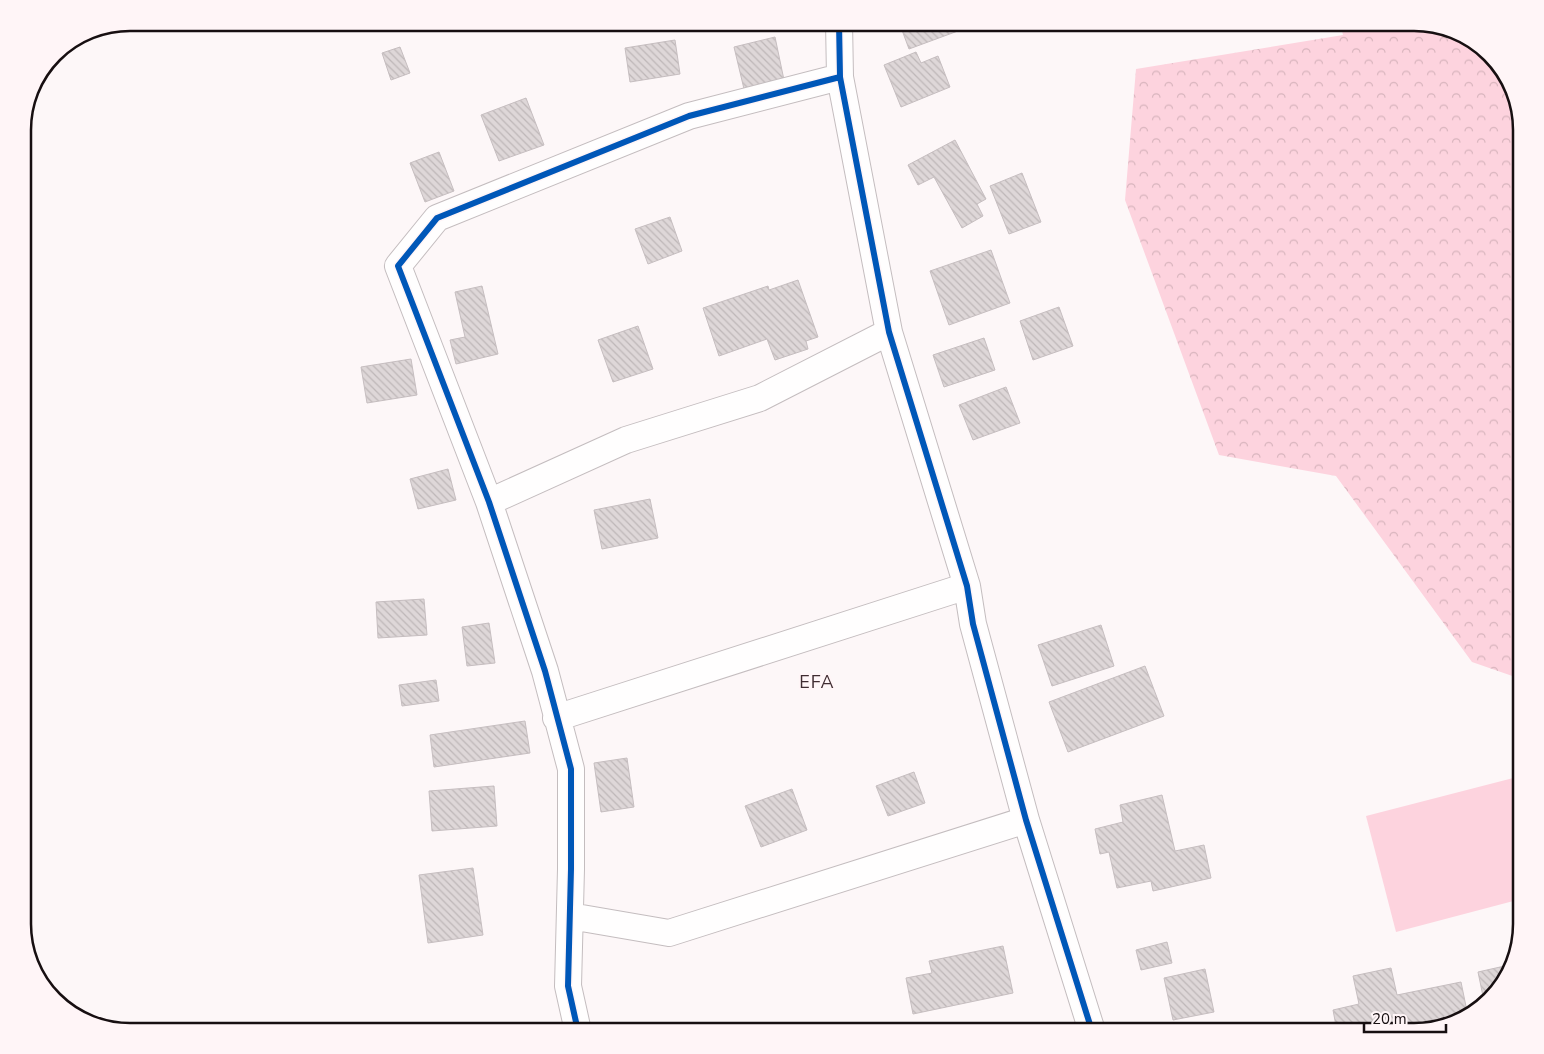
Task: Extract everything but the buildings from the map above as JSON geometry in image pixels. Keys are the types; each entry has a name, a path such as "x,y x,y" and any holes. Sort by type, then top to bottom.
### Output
{"street":[{"path":"839,31 840,78 889,332 967,586 972,624 1026,820 1089,1023"},
{"path":"576,1023 568,986 571,769 545,671 489,502 398,266 438,218 689,116 840,78"},
{"path":"489,502 626,440 760,398 889,332"},
{"path":"556,718 967,586"},
{"path":"570,916 669,933 1026,820"}],"green space":[{"path":"1342,31 1414,31 1427,32 1452,39 1469,48 1488,65 1503,87 1511,111 1513,124 1513,676 1472,662 1336,476 1219,455 1125,200 1136,69 1343,35"},
{"path":"1513,778 1513,901 1396,932 1366,816"}],"cycle path":[{"path":"839,31 840,77 889,332 967,586 973,624 1026,820 1089,1023"},
{"path":"576,1023 568,986 571,769 545,671 489,502 398,266 437,218 689,116 840,77"}],"district":[{"name":"EFA","path":"817,682"}]}
